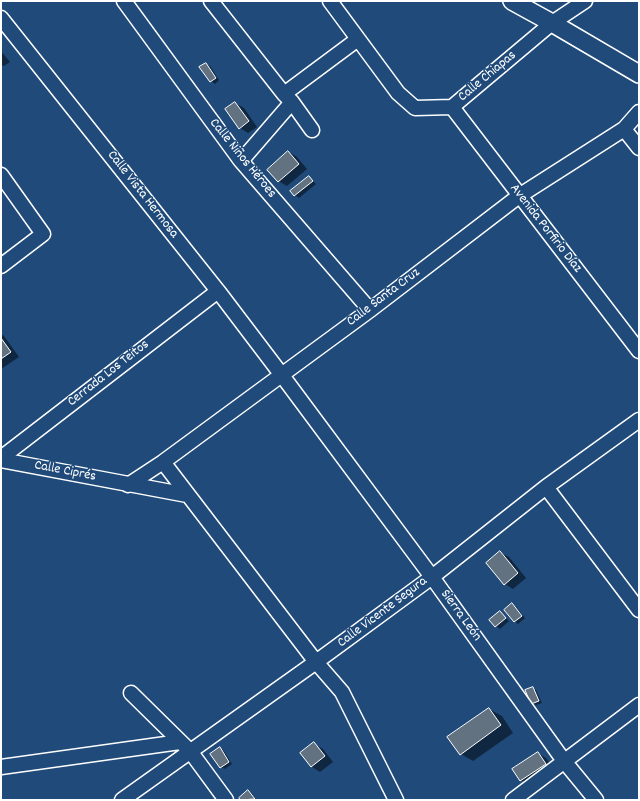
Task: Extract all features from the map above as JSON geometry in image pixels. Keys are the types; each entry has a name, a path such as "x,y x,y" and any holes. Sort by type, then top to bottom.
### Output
{"street":[{"name":"Calle Niños Héroes","path":"124,1 241,161 370,310"},
{"path":"211,1 312,130"},
{"path":"241,161 288,98 358,39 330,1"},
{"path":"512,1 639,74"},
{"name":"Calle Chiapas","path":"358,39 398,93 416,108 452,107 552,23 585,1"},
{"name":"Calle Vista Hermosa","path":"1,18 218,291 281,374"},
{"name":"Avenida Porfirio Díaz","path":"452,107 639,351"},
{"name":"Calle Santa Cruz","path":"128,485 162,462 370,310 519,196 624,129 639,112"},
{"path":"624,129 639,148"},
{"path":"1,175 43,234 1,266"},
{"name":"Cerrada Los Teitos","path":"1,459 218,291"},
{"name":"Sierra León","path":"281,374 432,577 564,761 596,800"},
{"name":"Calle Vicente Segura","path":"122,800 185,746 316,662 432,577 546,487 639,420"},
{"name":"Calle Ciprés","path":"1,459 128,485 187,495"},
{"path":"162,462 316,662 342,692 396,800"},
{"path":"546,487 639,610"},
{"path":"131,693 185,746 226,800"},
{"path":"513,800 639,705"},
{"path":"1,767 185,746"}],"building":[{"path":"206,63 216,78 210,82 199,67"},
{"path":"235,102 249,121 239,129 225,109"},
{"path":"288,151 299,164 278,182 267,170"},
{"path":"309,176 313,181 294,196 290,191"},
{"path":"1,338 11,352 1,359"},
{"path":"500,551 518,573 504,585 486,563"},
{"path":"512,603 522,616 514,622 504,610"},
{"path":"500,611 506,618 495,627 489,620"},
{"path":"533,687 539,701 531,704 525,690"},
{"path":"489,708 501,725 460,755 447,737"},
{"path":"314,742 325,756 311,767 300,753"},
{"path":"220,747 229,762 220,768 210,754"},
{"path":"538,752 546,764 520,781 512,769"},
{"path":"248,790 255,799 240,800 239,798"}]}
